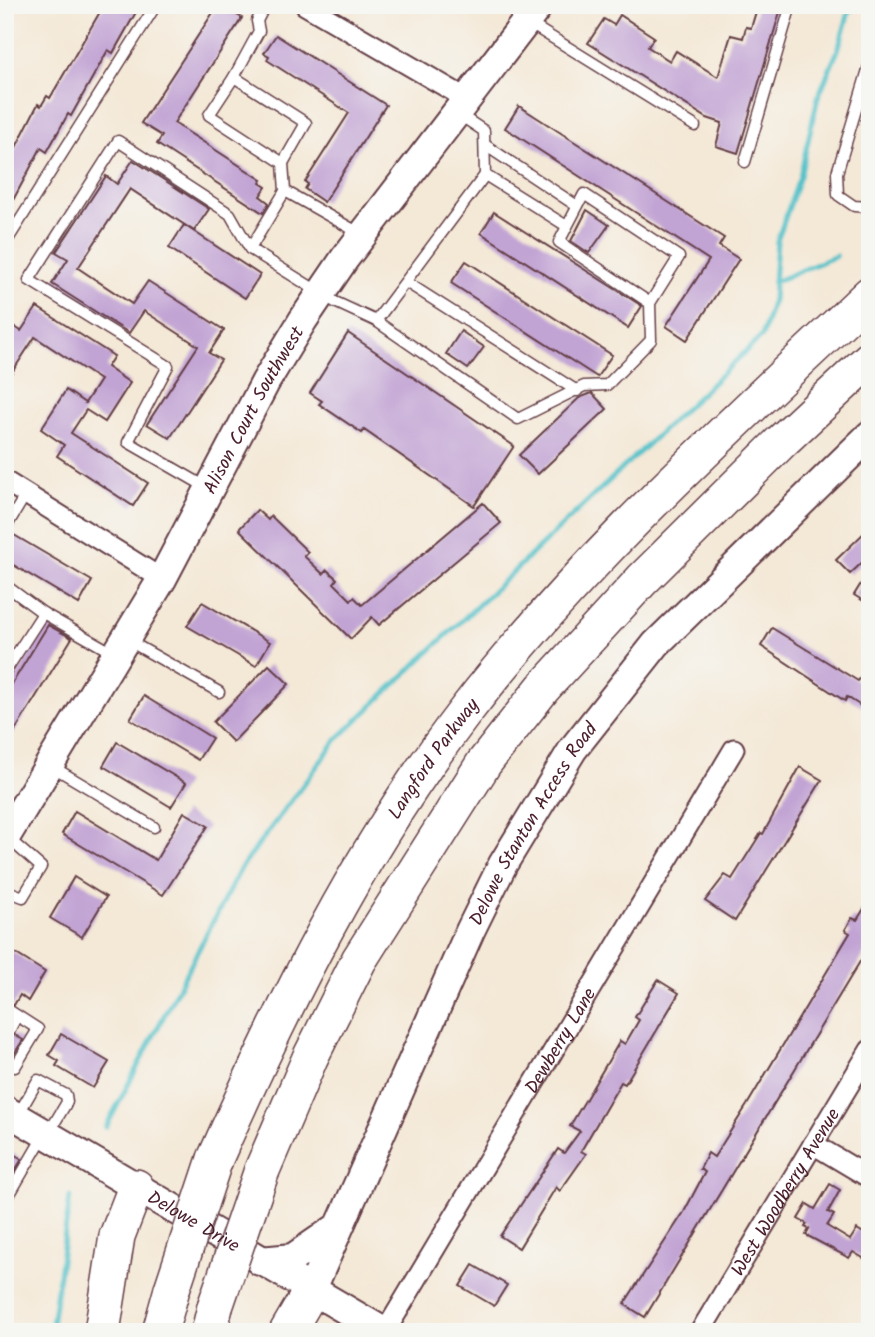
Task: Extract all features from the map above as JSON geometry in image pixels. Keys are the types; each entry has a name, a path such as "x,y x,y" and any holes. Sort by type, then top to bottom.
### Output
{"highway":[{"name":"Langford Parkway","path":"160,1332 215,1159 267,1042 334,912 464,714 548,612 651,502 870,294"},
{"path":"212,1320 262,1170 310,1058 359,960 484,763 543,688 642,580 782,440 870,359"},
{"path":"102,1332 117,1236 136,1187"},
{"path":"287,1332 311,1292"}],"street":[{"path":"305,5 462,106"},
{"name":"Alison Court Southwest","path":"6,837 162,579 266,381 321,293 533,13"},
{"name":"Delowe Stanton Access Road","path":"311,1292 492,886 573,749 656,644 870,435"},
{"path":"5,481 162,579"},
{"name":"Dewberry Lane","path":"384,1332 734,749"},
{"name":"West Woodberry Avenue","path":"701,1332 870,1051"},
{"name":"Delowe Drive","path":"11,1113 311,1292 384,1332"},
{"path":"813,1144 870,1178"},
{"path":"260,1261 293,1258 315,1246 340,1225"}],"lane":[{"path":"5,244 156,5"},
{"path":"265,5 257,21 259,30 234,78 209,115 283,163"},
{"path":"745,162 791,5"},
{"path":"533,13 695,126"},
{"path":"870,63 837,173 838,195 854,206 870,207"},
{"path":"234,78 306,122 283,163 285,191 250,249"},
{"path":"376,321 485,176 484,131 462,106"},
{"path":"210,488 128,442 168,366 29,280 118,141 230,214 250,249 321,293 376,321 519,419 584,386 607,385 651,340 650,303 679,257 584,194 558,242 650,303"},
{"path":"485,145 577,206"},
{"path":"485,176 565,225"},
{"path":"285,191 363,235"},
{"path":"406,282 578,391"},
{"path":"5,529 26,494"},
{"path":"5,584 43,613 219,692"},
{"path":"5,672 43,613"},
{"path":"49,765 154,827"},
{"path":"5,890 23,897 41,867 6,837"},
{"path":"5,1061 15,1067 38,1029 14,1014 9,1031"},
{"path":"10,1192 67,1102 66,1095 38,1080 11,1113"}],"building":[{"path":"104,5 140,5 113,53 108,50 71,116 68,114 47,152 41,148 5,215 5,152 12,155 38,104 41,106 47,96 50,98"},
{"path":"218,5 232,5 240,10 237,15 242,18 174,123 262,180 260,183 266,187 260,196 269,203 263,213 157,144 162,136 141,123"},
{"path":"758,5 782,5 738,153 716,146 722,123 707,118 588,43 604,19 614,25 620,15 654,37 648,47 670,61 676,51 718,77 731,35 743,38 746,27 751,28"},
{"path":"276,35 386,105 324,202 305,189 308,184 305,182 349,113 267,60 269,56 264,53"},
{"path":"519,106 724,238 719,246 739,259 687,340 666,326 709,260 505,128"},
{"path":"133,160 209,209 194,231 130,189 78,268 132,304 148,281 224,330 209,353 221,360 170,438 147,424 198,346 144,311 129,333 52,284 68,259 56,252 106,176 117,184"},
{"path":"587,210 609,225 589,253 571,241"},
{"path":"494,212 642,306 628,328 481,233"},
{"path":"184,225 260,275 245,298 169,248"},
{"path":"466,261 612,355 597,377 451,283"},
{"path":"37,307 114,356 107,367 130,383 105,422 86,410 71,433 148,483 133,506 57,456 64,445 41,429 66,390 85,403 100,380 35,337 5,383 5,332 10,324 21,331"},
{"path":"461,331 484,347 468,369 446,354"},
{"path":"348,333 514,446 474,506 364,430 362,433 319,404 322,401 310,393"},
{"path":"592,393 607,409 538,474 519,455 579,398"},
{"path":"483,503 501,523 379,625 372,617 351,639 239,529 257,510 268,520 271,516 308,552 304,556 323,574 327,570 337,579 334,583 351,600 354,597 362,605"},
{"path":"870,527 870,555 850,574 836,560"},
{"path":"14,535 92,581 79,604 5,560 5,549"},
{"path":"870,569 870,605 854,595"},
{"path":"202,602 270,642 256,666 187,626"},
{"path":"48,625 72,638 5,747 5,695"},
{"path":"772,628 858,681 860,678 870,684 870,712 847,697 845,701 761,646"},
{"path":"269,665 289,684 233,742 213,722"},
{"path":"144,696 212,738 198,760 130,719"},
{"path":"117,742 186,783 171,807 103,766"},
{"path":"800,767 822,780 735,921 705,901 725,875 732,879 761,833 763,834"},
{"path":"75,811 156,860 184,812 208,826 163,895 62,834"},
{"path":"74,877 106,897 82,937 50,918"},
{"path":"870,899 870,945 645,1317 624,1304 684,1212 705,1172 700,1169 708,1153 714,1157 850,933 845,930 852,918 857,920"},
{"path":"5,947 45,972 28,1001 20,995 14,1005 5,1005"},
{"path":"658,980 679,993 625,1084 621,1082 581,1151 586,1154 560,1191 556,1187 519,1248 500,1236 558,1149 564,1153 580,1131 570,1126 620,1041 625,1044 639,1020 635,1017"},
{"path":"61,1034 109,1062 93,1088 56,1066 59,1061 49,1055"},
{"path":"15,1035 23,1040 14,1054 5,1049 5,1037"},
{"path":"5,1149 22,1159 5,1187"},
{"path":"830,1184 840,1190 828,1212 834,1215 827,1226 850,1240 857,1229 870,1237 870,1262 853,1252 849,1258 806,1235 809,1229 805,1227 807,1224 798,1219 807,1204 815,1209"},
{"path":"473,1265 507,1285 494,1306 460,1286"}],"waterway":[{"path":"106,1127 241,868 338,738 762,336 773,300 777,241 800,176 818,97 838,50 851,5"},
{"path":"774,282 836,256"},
{"path":"51,1332 70,1197"}]}
